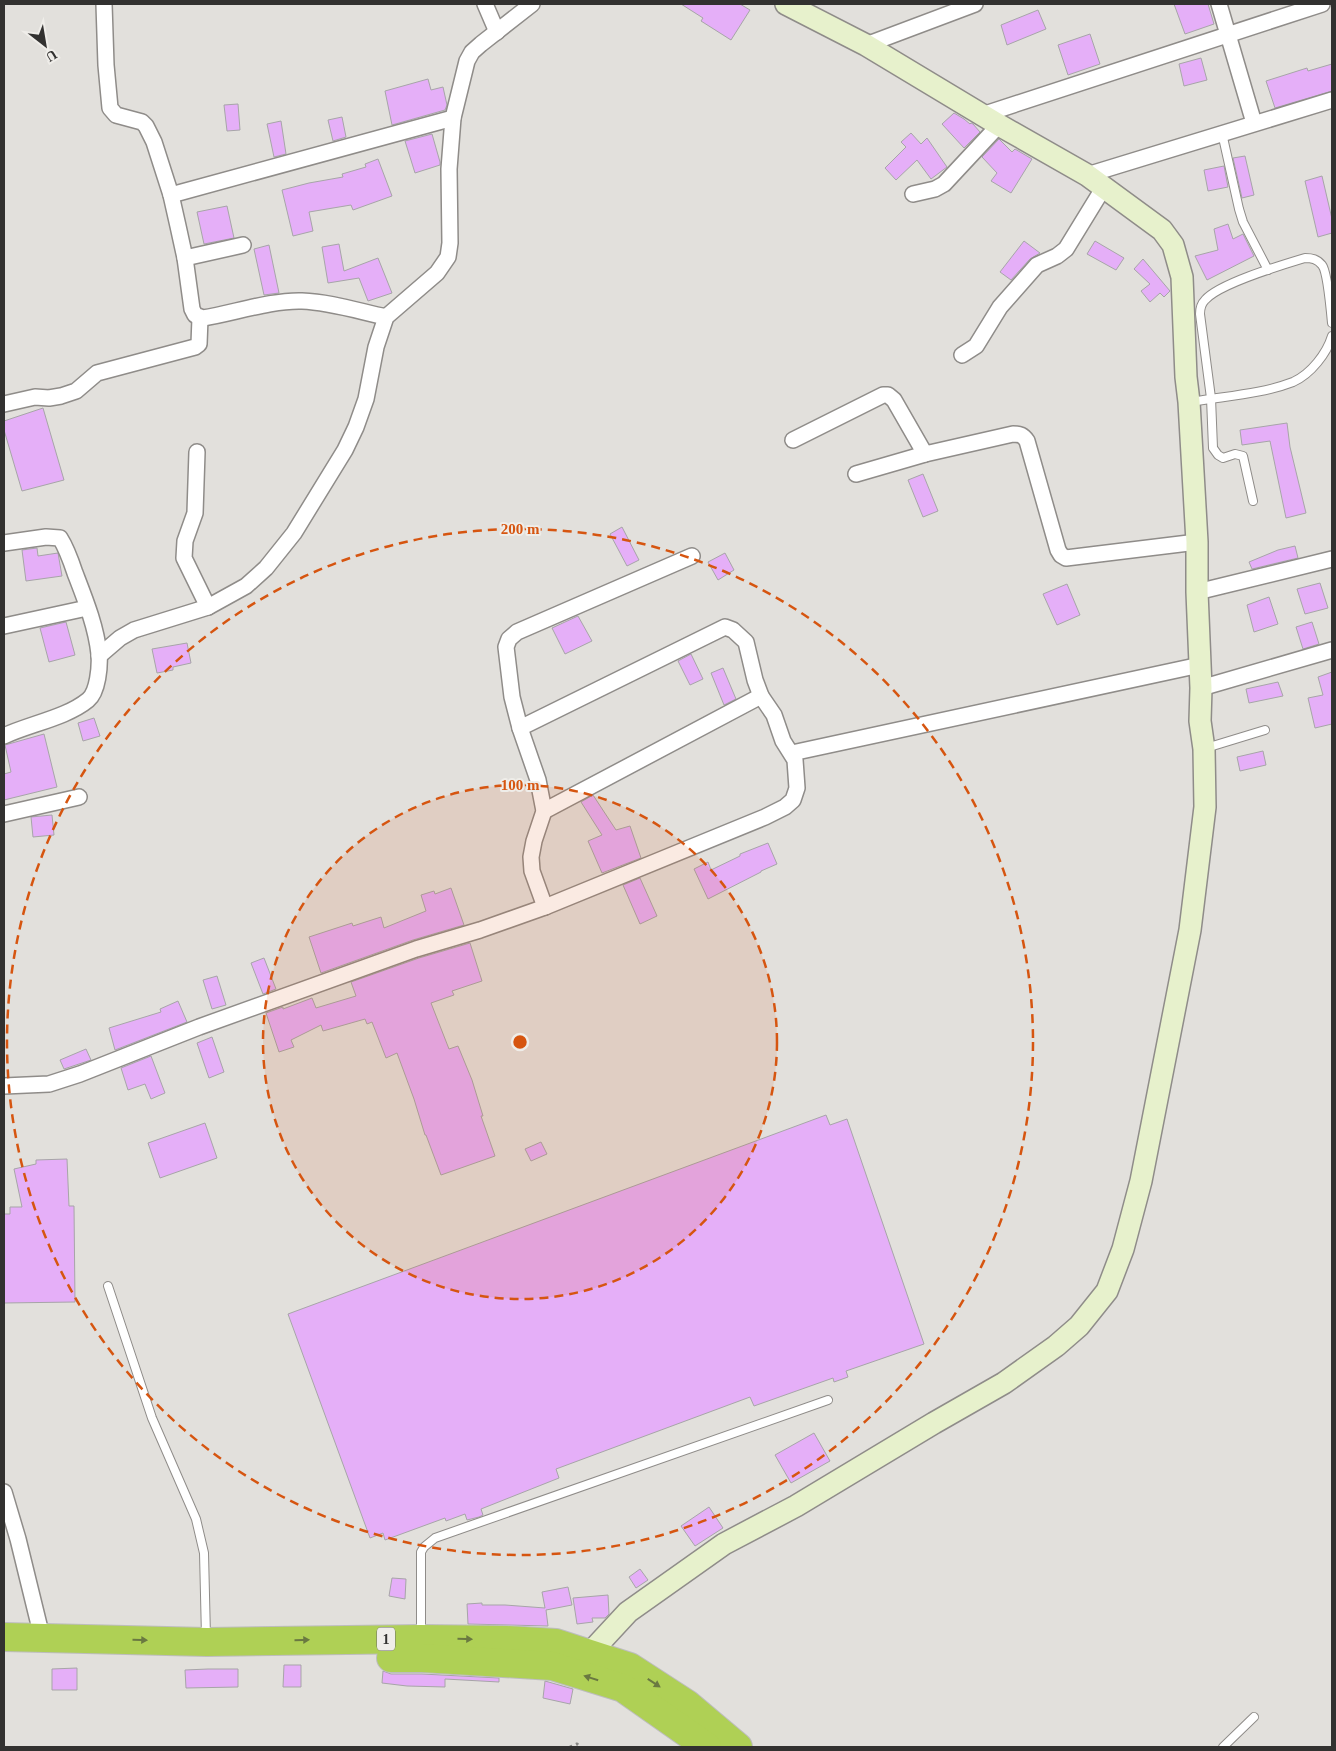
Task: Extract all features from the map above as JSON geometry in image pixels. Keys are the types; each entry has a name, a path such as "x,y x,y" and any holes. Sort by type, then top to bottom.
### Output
{"highway":[{"name":"1","path":"4,1638 207,1642 421,1639 506,1640 556,1643 590,1654 626,1678 707,1747"},
{"name":"1","path":"4,1654 206,1661 422,1658 552,1666 626,1678 687,1704 738,1747"}],"main road":[{"path":"590,1654 628,1612 724,1544 796,1506 1004,1383 1062,1341 1079,1326 1108,1292 1124,1249 1141,1181 1190,930 1204,807 1204,749 1200,721 1201,688 1197,542 1190,402 1186,378 1182,277 1172,245 1162,230 1087,175 990,120 866,45 786,4"}],"street":[{"path":"104,4 106,65 110,108 116,115 142,122 154,142 171,195 185,258 192,309 195,315 200,318 272,304 301,301 326,304 386,317"},
{"path":"485,4 497,32"},
{"path":"99,656 120,638 134,630 208,607 246,586 266,568 294,532 345,450 366,399 376,347 386,317 437,273 448,257 450,243 449,169 453,118 467,61 472,52 532,4"},
{"path":"866,45 975,4"},
{"path":"1219,4 1254,123"},
{"path":"913,194 935,189 944,184 990,120 1228,34 1322,4"},
{"path":"1087,175 1332,100"},
{"path":"171,195 453,118"},
{"path":"962,356 976,346 1000,307 1037,266 1066,249 1104,187"},
{"path":"185,258 244,245"},
{"path":"4,404 36,397 49,398 61,396 76,391 97,373 195,347 199,344 200,318"},
{"path":"793,440 882,395 894,400 925,454"},
{"path":"856,474 925,454 1019,434 1027,442 1061,555 1066,558 1197,542"},
{"path":"197,452 195,513 185,541 184,558 208,607"},
{"path":"4,543 60,538 65,546 87,608 97,640 99,656 96,689 88,700 76,708 4,736"},
{"path":"545,907 532,871 531,857 544,811 538,780 520,728 512,697 506,648 509,639 517,632 692,556"},
{"path":"1197,592 1332,559"},
{"path":"4,626 87,608"},
{"path":"4,1086 49,1084 65,1079 199,1027 416,949 480,930 545,907 765,817 784,807 793,800 796,794 795,760 783,741 774,715 761,696 746,642 733,630 725,627 520,728"},
{"path":"1201,688 1332,650"},
{"path":"792,753 1200,665"},
{"path":"544,811 761,696"},
{"path":"4,814 79,797"},
{"path":"4,1492 18,1539 42,1638"}],"lane":[{"path":"1222,133 1238,209 1268,270"},
{"path":"1252,501 1244,456 1235,454 1223,458 1213,448 1211,398 1200,314 1203,302 1208,296 1223,288 1304,258 1316,260 1324,268 1332,323"},
{"path":"1190,402 1268,389 1294,381 1306,374 1320,358 1329,345 1332,336"},
{"path":"1204,749 1265,730"},
{"path":"108,1286 152,1418 196,1519 204,1553 207,1642"},
{"path":"421,1639 421,1552 435,1538 828,1400"},
{"path":"1223,1747 1254,1717"}],"path":[{"path":"570,1747 577,1744 581,1747"}],"building":[{"path":"681,4 740,4 750,10 731,40 701,21 703,18"},
{"path":"1174,4 1208,4 1214,24 1185,34"},
{"path":"1038,10 1046,29 1007,45 1001,25"},
{"path":"1090,34 1100,64 1068,75 1058,45"},
{"path":"1201,58 1207,80 1184,86 1179,64"},
{"path":"1332,64 1332,91 1275,108 1266,81 1307,68 1308,71"},
{"path":"428,79 431,90 443,87 447,105 445,110 392,125 385,91"},
{"path":"238,104 240,130 227,131 224,105"},
{"path":"954,113 970,124 973,124 980,132 964,148 942,124"},
{"path":"342,117 346,137 333,141 328,120"},
{"path":"281,121 286,154 274,157 267,124"},
{"path":"911,133 921,144 927,138 947,167 931,179 917,160 896,180 885,168 906,147 901,142"},
{"path":"432,134 440,165 415,173 405,141"},
{"path":"999,139 1012,152 1015,149 1032,159 1011,193 991,181 997,173 982,157"},
{"path":"1245,156 1254,195 1242,198 1233,158"},
{"path":"378,159 392,196 353,210 351,205 309,212 313,231 293,236 282,190 343,177 342,174 366,167 365,164"},
{"path":"1224,166 1228,187 1208,191 1204,170"},
{"path":"1322,176 1332,219 1332,233 1318,237 1305,181"},
{"path":"227,206 234,238 204,244 197,212"},
{"path":"1228,224 1233,239 1243,234 1254,256 1207,280 1195,256 1218,250 1214,229"},
{"path":"1024,241 1040,253 1030,259 1011,280 1000,272"},
{"path":"1095,241 1124,258 1116,270 1087,254"},
{"path":"339,244 344,271 378,258 392,293 368,301 359,278 328,283 322,247"},
{"path":"269,245 279,293 264,295 254,249"},
{"path":"1143,259 1170,291 1164,297 1160,293 1150,302 1141,291 1150,284 1134,269"},
{"path":"43,408 64,480 22,491 4,430 4,421"},
{"path":"1287,423 1290,447 1306,513 1286,518 1270,441 1242,445 1240,430"},
{"path":"923,474 938,511 923,517 908,480"},
{"path":"622,527 639,560 627,566 610,534"},
{"path":"1295,546 1298,558 1252,569 1249,562 1278,550"},
{"path":"37,548 38,556 58,553 62,576 26,581 22,550"},
{"path":"725,553 734,570 718,580 708,562"},
{"path":"1320,583 1328,608 1305,614 1297,589"},
{"path":"1067,584 1080,615 1057,625 1043,594"},
{"path":"1269,597 1278,624 1254,632 1247,605"},
{"path":"578,616 592,641 565,654 552,628"},
{"path":"66,622 75,655 49,662 40,628"},
{"path":"1312,622 1319,644 1303,649 1296,627"},
{"path":"187,643 191,663 173,667 173,670 157,673 152,649"},
{"path":"691,654 703,679 690,685 678,661"},
{"path":"723,668 736,699 724,705 711,673"},
{"path":"1332,672 1332,724 1315,728 1308,698 1323,695 1318,677"},
{"path":"1278,682 1283,696 1249,703 1246,689"},
{"path":"94,718 100,736 83,741 78,723"},
{"path":"44,734 57,787 4,800 4,774 11,772 5,745"},
{"path":"1263,751 1266,765 1240,771 1237,757"},
{"path":"593,795 616,830 630,826 641,858 602,873 588,841 602,835 581,802"},
{"path":"52,815 54,835 33,837 31,817"},
{"path":"768,843 777,864 708,899 694,869 708,862 711,870 740,856 740,854"},
{"path":"640,878 657,916 640,924 623,885"},
{"path":"451,888 464,925 413,940 321,973 309,937 352,923 353,926 381,917 384,928 426,911 421,895 434,891 435,894"},
{"path":"470,943 482,981 452,991 454,995 431,1003 449,1049 458,1046 472,1080 483,1116 481,1116 495,1156 441,1175 397,1053 386,1058 372,1022 367,1024 365,1019 323,1031 321,1025 291,1040 294,1047 279,1052 266,1013 312,998 316,1008 356,996 351,982 419,958"},
{"path":"264,958 276,989 263,994 251,963"},
{"path":"217,976 226,1005 212,1009 203,980"},
{"path":"178,1001 187,1022 115,1050 109,1028 161,1012 160,1009"},
{"path":"212,1037 224,1072 209,1078 197,1043"},
{"path":"86,1049 91,1060 64,1069 60,1060"},
{"path":"151,1056 165,1093 151,1099 145,1084 128,1090 121,1068"},
{"path":"826,1115 830,1125 847,1119 924,1344 846,1371 848,1377 834,1382 833,1378 754,1406 750,1397 556,1469 559,1478 481,1509 483,1515 479,1517 467,1520 465,1514 446,1521 445,1518 385,1540 383,1533 370,1538 288,1314"},
{"path":"205,1123 217,1158 160,1178 148,1143"},
{"path":"541,1142 547,1154 531,1161 525,1149"},
{"path":"67,1159 69,1206 74,1206 75,1302 4,1303 4,1214 10,1214 10,1207 22,1207 14,1169 36,1164 36,1160"},
{"path":"814,1433 830,1461 791,1483 775,1455"},
{"path":"709,1507 723,1528 695,1546 681,1526"},
{"path":"640,1569 648,1580 636,1588 629,1577"},
{"path":"392,1578 406,1579 405,1599 389,1596"},
{"path":"568,1587 572,1605 546,1610 548,1626 468,1624 467,1604 482,1603 482,1605 545,1608 542,1592"},
{"path":"608,1595 609,1614 605,1618 592,1618 593,1622 577,1624 573,1598"},
{"path":"284,1665 301,1665 301,1687 283,1687"},
{"path":"77,1668 77,1690 52,1690 52,1669"},
{"path":"238,1669 238,1687 186,1688 185,1670"},
{"path":"383,1671 391,1674 499,1678 499,1682 445,1679 445,1687 407,1686 382,1683"},
{"path":"545,1681 573,1689 570,1704 543,1698"}]}
